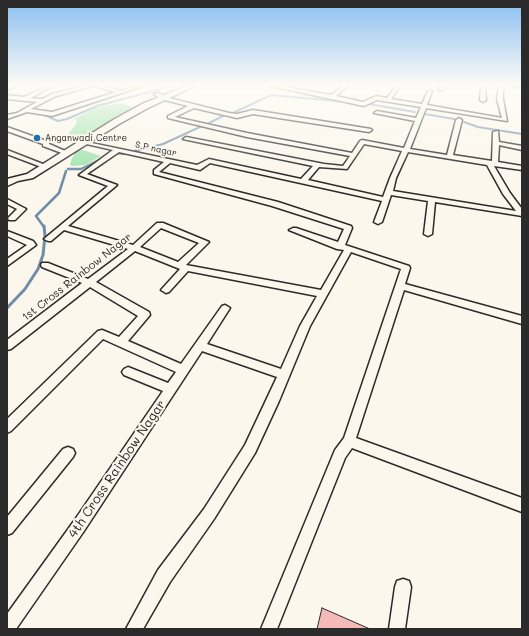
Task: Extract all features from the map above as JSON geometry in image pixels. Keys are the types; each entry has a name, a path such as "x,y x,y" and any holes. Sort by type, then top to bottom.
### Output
{"street":[{"path":"10,179 30,176 128,115"},
{"path":"175,115 170,117 354,155"},
{"path":"227,115 232,116 242,115"},
{"path":"270,115 368,130"},
{"path":"387,115 417,120"},
{"path":"378,222 393,178 406,150 419,115"},
{"path":"474,115 505,120 504,115"},
{"path":"226,120 232,116"},
{"path":"450,156 459,120"},
{"path":"214,127 220,123"},
{"path":"7,130 47,143 45,145 67,153"},
{"path":"496,132 496,143 492,163 522,214"},
{"path":"186,139 317,165 345,168 362,142 522,168"},
{"name":"S.P nagar","path":"84,142 199,168 209,161 303,181"},
{"path":"496,143 522,148"},
{"path":"48,239 113,185 82,175 117,150"},
{"path":"7,152 46,166"},
{"path":"134,629 164,576 209,514 250,450 305,326 323,294 344,248 348,228 276,204 156,173 156,171 169,161"},
{"path":"317,165 303,181 386,200"},
{"path":"389,192 522,214"},
{"path":"428,234 432,200"},
{"path":"7,201 22,209 12,218"},
{"name":"1st Cross Rainbow Nagar","path":"7,346 134,248 160,226 205,242 183,266"},
{"path":"63,227 134,248 183,266 323,294"},
{"path":"269,629 340,454 349,441 406,268 293,230"},
{"path":"7,234 30,242 32,245 7,263"},
{"path":"44,265 88,282 145,315 121,342"},
{"path":"166,290 183,266"},
{"path":"400,286 522,320"},
{"name":"4th Cross Rainbow Nagar","path":"7,628 171,390 225,308"},
{"path":"7,427 102,334 184,370"},
{"path":"200,346 284,375"},
{"path":"128,372 171,390"},
{"path":"349,441 522,505"},
{"path":"7,528 68,453"},
{"path":"397,629 403,587"}],"green space":[{"path":"82,115 122,115 80,139 67,136 76,124 77,120 74,119"},
{"path":"81,150 101,156 85,165 70,165 76,152"}],"building":[{"path":"322,608 370,629 317,629"}],"waterway":[{"path":"44,115 58,121 77,115"},
{"path":"429,115 454,119"},
{"path":"209,123 223,116"},
{"path":"464,122 478,127 522,134"},
{"path":"135,151 163,144 202,126"},
{"path":"114,153 125,154"},
{"path":"68,169 81,169 105,157"},
{"path":"44,227 36,216 59,193 66,171"},
{"path":"7,308 25,289 38,269 43,255 45,236 44,226"}],"place":[{"name":"Anganwadi Centre","path":"37,138"}]}
